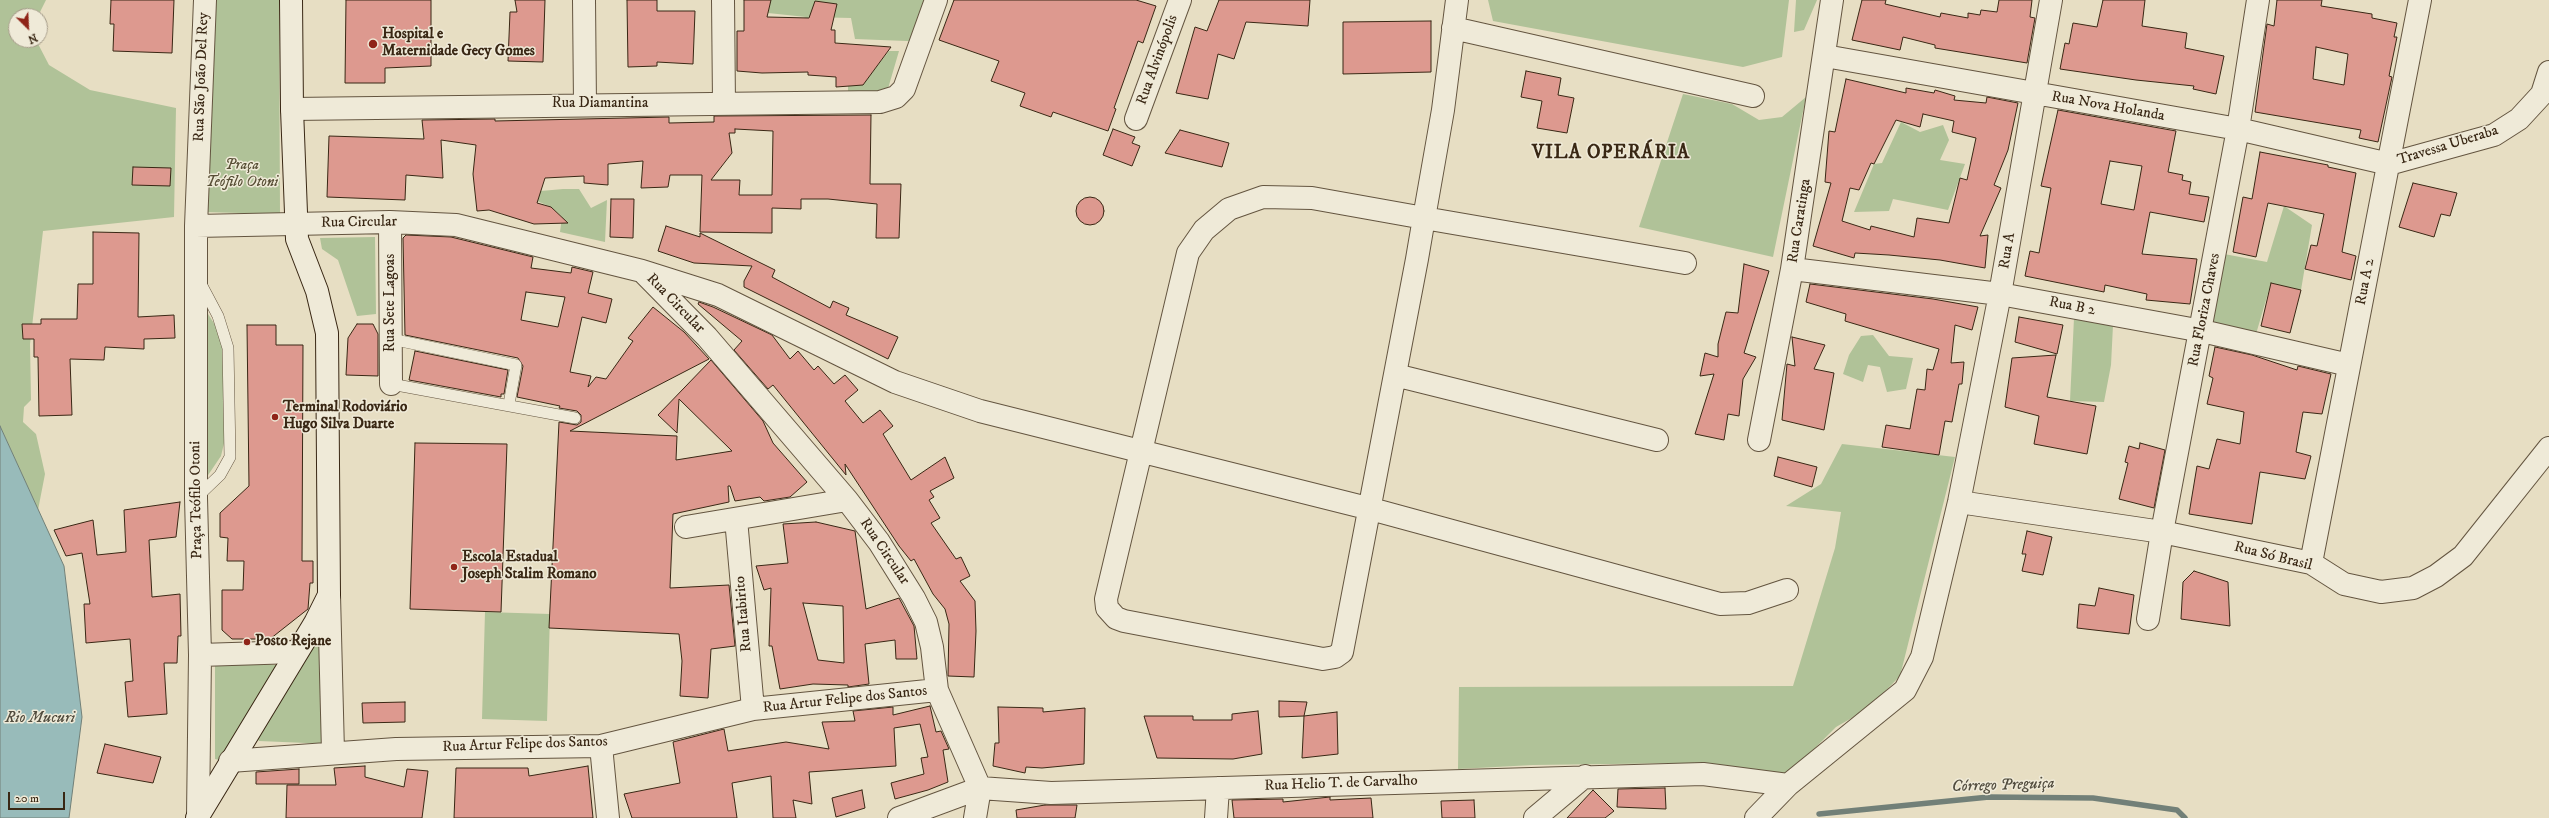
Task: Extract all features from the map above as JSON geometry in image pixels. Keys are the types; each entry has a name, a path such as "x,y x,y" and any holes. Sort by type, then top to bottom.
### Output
{"street":[{"name":"Rua São João Del Rey","path":"196,226 204,0"},
{"path":"292,0 292,108 295,224"},
{"path":"584,0 585,104"},
{"path":"723,0 724,103"},
{"name":"Rua Diamantina","path":"292,108 724,103 869,104 889,100 904,89 936,0"},
{"name":"Rua Alvinópolis","path":"1136,119 1180,0"},
{"path":"1457,0 1443,110 1424,218 1371,509 1345,647 1335,657 1323,659 1124,621 1116,618 1107,608 1106,598 1188,253 1204,230 1229,209 1263,197 1312,198 1424,218 1685,263"},
{"name":"Rua Caratinga","path":"1759,440 1792,268 1825,56 1832,0"},
{"name":"Rua A","path":"1756,818 1788,785 1905,690 1922,657 1959,502 2000,294 2051,0"},
{"name":"Rua Floriza Chaves","path":"2148,618 2162,532 2202,331 2238,129 2258,0"},
{"name":"Rua A 2","path":"2311,563 2420,0"},
{"path":"1454,28 1753,96"},
{"name":"Rua Nova Holanda","path":"1825,56 2238,129 2389,164"},
{"name":"Travessa Uberaba","path":"2389,164 2494,135 2519,119 2542,94 2549,72"},
{"name":"Rua Circular","path":"196,226 390,222 456,224 642,270 707,337 848,500 879,542 926,622 932,647 937,690 980,788"},
{"name":"Rua Sete Lagoas","path":"390,222 391,384"},
{"name":"Praça Teófilo Otoni","path":"295,224 296,239 317,290 327,333 329,595 334,752"},
{"name":"Praça Teófilo Otoni","path":"196,226 196,498 200,654 197,817"},
{"name":"Rua B 2","path":"1792,268 2000,294 2202,331 2350,365"},
{"path":"642,270 718,295 895,382 980,411 1371,509 1720,604 1748,603 1787,590"},
{"path":"1395,375 1657,440"},
{"name":"Rua Só Brasil","path":"1959,502 2162,532 2311,563 2344,584 2381,592 2413,588 2436,576 2463,556 2549,448"},
{"path":"686,527 848,500"},
{"name":"Rua Itabirito","path":"736,519 753,709"},
{"name":"Praça Teófilo Otoni","path":"197,817 315,623 329,595"},
{"path":"200,654 296,652"},
{"name":"Rua Artur Felipe dos Santos","path":"230,761 334,752 404,748 601,746 753,709 937,690"},
{"path":"601,746 608,818"},
{"name":"Rua Helio T. de Carvalho","path":"899,818 980,788 1052,793 1585,776 1703,774 1788,785"},
{"path":"1535,818 1585,776"},
{"path":"975,818 980,788"},
{"path":"1215,817 1218,788"}],"lane":[{"path":"196,275 218,316 228,348 230,457 220,476 196,498"},
{"path":"391,339 516,365 509,404"},
{"path":"391,384 509,404 575,418"}],"green space":[{"path":"0,0 46,0 42,8 8,8 8,48 40,48 49,65 90,90 176,108 174,217 43,231 30,344 31,400 24,407 23,422 36,434 45,474 38,510 0,426"},
{"name":"Praça Teófilo Otoni","path":"214,0 279,0 280,214 202,212"},
{"path":"771,0 942,0 932,42 855,39 851,18 808,17 809,61 790,22 806,17 768,13"},
{"path":"1488,0 1789,0 1782,57 1743,67 1493,21"},
{"path":"1796,0 1817,0 1804,30 1794,32"},
{"path":"889,51 899,51 887,92 848,97 848,86 863,84"},
{"path":"1683,94 1732,104 1759,120 1782,117 1806,97 1773,257 1639,227"},
{"path":"1901,122 1920,132 1943,125 1949,140 1940,160 1965,164 1948,210 1893,199 1889,211 1854,212 1874,164 1882,163"},
{"path":"579,189 591,208 607,200 605,242 560,232 562,217 551,207 537,201 541,191"},
{"path":"2284,206 2312,225 2301,290 2271,283 2256,334 2213,325 2224,254 2267,262"},
{"path":"375,237 376,314 357,316 338,260 322,249 320,238"},
{"path":"201,303 217,328 222,343 226,435 221,456 202,484"},
{"path":"2074,318 2113,325 2111,365 2104,402 2070,401"},
{"path":"1873,335 1889,356 1913,358 1906,389 1887,392 1880,367 1868,365 1863,382 1843,374 1849,355 1861,336"},
{"path":"1842,444 1955,457 1900,676 1869,708 1836,727 1786,777 1688,763 1533,765 1458,769 1459,687 1793,686 1835,548 1841,512 1786,506 1821,484"},
{"path":"485,612 550,614 547,721 482,719"},
{"path":"323,638 330,744 259,741 254,735 315,640"},
{"path":"215,660 277,665 219,760 215,759"}],"water":[{"name":"Rio Mucuri","path":"0,426 64,566 82,717 69,818 0,818"}],"building":[{"path":"111,0 174,0 172,53 113,51 114,24 110,24"},
{"name":"Hospital e Maternidade Gecy Gomes","path":"346,0 431,0 431,66 385,68 385,83 345,83"},
{"path":"515,0 545,0 543,62 508,61 510,12 517,12"},
{"path":"627,0 657,0 657,11 695,11 693,64 657,62 657,66 628,67"},
{"path":"744,0 771,0 767,17 809,18 815,1 837,4 831,30 835,30 835,43 891,47 863,85 836,87 836,77 808,75 808,72 762,73 737,71 737,31 744,31"},
{"path":"954,0 1136,0 1156,6 1143,43 1138,41 1114,108 1116,109 1108,131 1053,112 1051,117 1020,106 1025,93 991,81 999,61 939,40"},
{"path":"1219,0 1310,0 1308,26 1246,22 1234,59 1218,54 1208,99 1176,93 1195,27 1207,31"},
{"path":"1862,0 1886,0 1885,4 1940,17 1941,13 1968,18 1968,13 1980,15 1981,10 1997,12 1999,0 2032,0 2030,17 2035,18 2027,63 1935,48 1935,45 1903,37 1900,50 1852,40"},
{"path":"2103,0 2145,0 2142,26 2187,33 2185,48 2224,56 2216,94 2193,89 2194,86 2136,80 2060,69 2065,43 2069,44 2073,23 2097,27"},
{"path":"2277,0 2322,0 2321,6 2372,14 2372,18 2397,23 2394,37 2397,37 2389,76 2392,77 2378,142 2359,138 2361,130 2255,112 2267,24 2274,26","holes":["2316,47 2348,54 2344,85 2313,79"]},
{"path":"1431,21 1431,72 1343,74 1343,22"},
{"path":"1526,71 1561,78 1558,95 1574,98 1567,133 1537,128 1542,101 1521,97"},
{"path":"1846,79 1906,93 1906,88 1934,93 1935,90 1955,96 1954,100 1986,103 1987,97 2018,103 2008,150 1994,185 2001,188 1980,236 1988,235 1985,268 1940,260 1889,255 1855,253 1854,258 1813,246 1831,183 1825,182 1829,131 1835,132","holes":["1923,114 1954,121 1952,132 1976,138 1967,180 1960,178 1949,223 1917,218 1914,237 1871,226 1870,230 1842,221 1850,188 1859,190 1871,163 1874,164 1896,120 1920,127"]},
{"path":"2058,110 2176,131 2168,172 2183,175 2182,180 2191,182 2189,194 2209,197 2204,222 2150,212 2142,254 2197,259 2190,304 2146,300 2147,294 2105,285 2104,292 2025,276 2030,251 2039,253 2051,188 2041,186","holes":["2110,161 2142,166 2134,210 2101,204"]},
{"path":"871,115 870,184 901,184 899,238 876,238 877,204 828,199 801,199 801,209 772,208 772,233 700,232 702,175 670,175 668,187 641,188 643,161 608,164 608,185 584,183 584,176 545,178 537,203 551,207 568,223 534,224 489,210 477,211 473,174 476,145 441,140 443,178 406,175 405,200 327,197 329,136 424,139 422,120 495,119 495,121 669,117 669,123 714,122 714,116","holes":["735,129 773,131 772,195 739,195 740,180 711,180 732,153 729,133 735,133"]},
{"path":"1113,129 1135,137 1132,143 1140,146 1132,166 1103,155"},
{"path":"1180,130 1229,143 1222,167 1165,153"},
{"path":"2260,152 2328,165 2328,167 2356,173 2342,252 2356,256 2351,280 2305,269 2311,245 2317,246 2324,214 2268,203 2256,257 2233,252 2243,197 2252,199"},
{"path":"133,167 171,168 170,186 132,185"},
{"path":"2413,183 2457,193 2450,216 2441,214 2434,237 2399,227"},
{"path":"1090,197 1100,201 1104,211 1100,221 1090,225 1080,221 1076,211 1080,201"},
{"path":"611,199 634,199 633,238 610,237"},
{"path":"666,226 700,237 700,233 775,270 772,277 830,308 833,301 849,308 846,315 898,337 888,359 744,287 744,281 752,266 694,263 658,251"},
{"path":"93,232 139,233 138,317 174,315 175,338 144,339 144,349 105,347 104,360 70,359 72,415 39,416 38,357 34,357 34,339 23,339 22,324 41,324 41,319 77,319 78,284 93,284"},
{"path":"406,235 451,237 533,257 531,268 571,273 572,267 593,272 588,293 612,299 606,323 582,317 570,372 591,376 588,387 596,377 606,379 633,341 628,338 653,307 684,332 709,359 570,431 677,436 676,460 732,451 679,399 677,433 658,415 711,360 763,421 773,443 807,482 790,497 764,501 760,497 735,501 730,486 728,486 729,502 673,514 670,588 729,585 735,646 711,649 708,698 680,696 682,661 679,634 549,628 559,422 577,425 581,422 581,415 577,411 559,408 560,406 517,397 523,366 518,358 405,335 403,238","holes":["526,292 565,297 558,327 521,320"]},
{"path":"1744,264 1769,271 1744,353 1756,357 1743,379 1739,416 1728,414 1724,440 1695,434 1714,374 1700,376 1705,353 1718,357 1718,344 1726,312 1738,313"},
{"path":"2271,283 2301,290 2290,333 2261,326"},
{"path":"1810,284 1933,299 1978,307 1972,330 1955,325 1951,363 1964,362 1962,384 1959,384 1952,422 1945,421 1939,455 1882,447 1886,425 1910,429 1917,389 1925,390 1927,369 1933,370 1939,349 1845,321 1846,314 1806,302"},
{"path":"699,302 713,307 772,335 790,359 798,351 814,370 818,366 834,384 845,375 858,390 845,401 863,423 880,410 893,426 883,434 911,480 945,457 954,478 930,491 934,497 929,500 940,518 931,523 956,559 961,557 970,576 960,581 975,601 976,631 974,677 948,676 949,624 945,609 933,594 914,559 911,561 899,546 845,464 846,475 773,385 768,389 734,350 742,341 698,304"},
{"path":"2019,317 2063,325 2057,354 2015,342"},
{"path":"357,324 373,324 378,334 378,376 346,375 348,338"},
{"name":"Terminal Rodoviário Hugo Silva Duarte","path":"247,325 276,325 276,345 303,345 302,561 313,561 313,583 310,583 308,609 270,639 232,639 222,630 222,590 243,590 244,561 227,561 228,538 220,537 220,513 249,486"},
{"path":"1792,337 1825,345 1814,369 1834,373 1824,430 1782,420 1787,364 1795,366"},
{"path":"2215,347 2252,355 2297,370 2298,366 2331,374 2322,414 2303,412 2296,452 2311,456 2305,479 2260,472 2252,524 2189,514 2197,466 2209,469 2217,439 2240,444 2244,412 2207,404 2213,378 2209,376"},
{"path":"415,351 508,370 504,394 501,394 501,397 409,380"},
{"path":"2056,355 2047,397 2096,406 2087,454 2034,444 2039,416 2005,407 2012,358"},
{"path":"415,443 507,444 501,612 410,609"},
{"path":"2140,443 2165,450 2154,508 2119,499 2128,463 2125,462 2129,446 2139,449"},
{"path":"1778,457 1817,467 1812,487 1774,476"},
{"path":"180,502 176,537 149,540 152,597 180,594 181,636 178,636 177,663 164,663 167,714 128,717 125,682 133,681 130,639 86,643 84,604 90,604 82,553 66,556 54,530 93,520 97,555 126,552 124,510"},
{"path":"816,522 855,531 866,609 899,598 914,626 917,659 896,659 895,640 865,644 869,684 848,687 848,685 813,684 780,689 772,646 769,646 771,588 764,590 756,566 788,563 783,524","holes":["803,603 843,606 844,663 818,660"]},
{"path":"2027,531 2052,537 2043,575 2022,571 2026,554 2022,554"},
{"path":"2194,571 2228,582 2230,626 2181,619 2183,582"},
{"path":"2099,588 2134,595 2129,634 2077,628 2079,604 2095,606"},
{"path":"1279,701 1307,702 1304,716 1279,717"},
{"path":"405,702 405,722 363,723 362,703"},
{"path":"930,706 936,732 941,731 949,749 943,750 948,782 928,790 895,799 891,783 924,774 921,758 928,757 920,724 894,728 896,766 809,772 812,804 793,800 796,818 773,818 771,776 732,783 737,818 632,818 624,794 680,783 673,742 724,729 728,751 786,742 829,749 822,722 855,721 853,711 893,707 893,715"},
{"path":"998,707 1043,708 1043,712 1085,708 1084,764 1042,768 1026,767 1025,773 993,766 995,743 999,743"},
{"path":"1258,711 1262,754 1233,759 1157,758 1144,716 1193,716 1193,720 1232,720 1232,714"},
{"path":"1337,712 1338,754 1302,758 1304,716"},
{"path":"105,744 161,757 153,783 97,773"},
{"path":"365,766 365,777 404,787 407,769 428,771 422,818 286,818 287,785 336,785 334,768"},
{"path":"588,766 593,818 454,818 456,768 528,768 529,776"},
{"path":"299,769 299,784 256,784 256,772"},
{"path":"1665,788 1666,809 1617,807 1618,789"},
{"path":"862,790 865,808 836,817 832,798"},
{"path":"1593,790 1614,811 1605,818 1567,818"},
{"path":"1330,797 1330,800 1371,798 1373,818 1234,818 1232,800 1283,799 1283,802"},
{"path":"1474,800 1475,818 1442,818 1441,801"},
{"path":"1045,805 1077,805 1075,818 1017,818 1016,810"}],"waterway":[{"name":"Córrego Preguiça","path":"1819,814 1989,797 2093,798 2177,810 2185,818"}],"place":[{"name":"Hospital e Maternidade Gecy Gomes","path":"373,44"},
{"name":"Terminal Rodoviário Hugo Silva Duarte","path":"275,417"},
{"name":"Escola Estadual Joseph Stalim Romano","path":"454,567"},
{"name":"Posto Rejane","path":"247,642"}],"district":[{"name":"VILA OPERÁRIA","path":"1611,154"}]}
